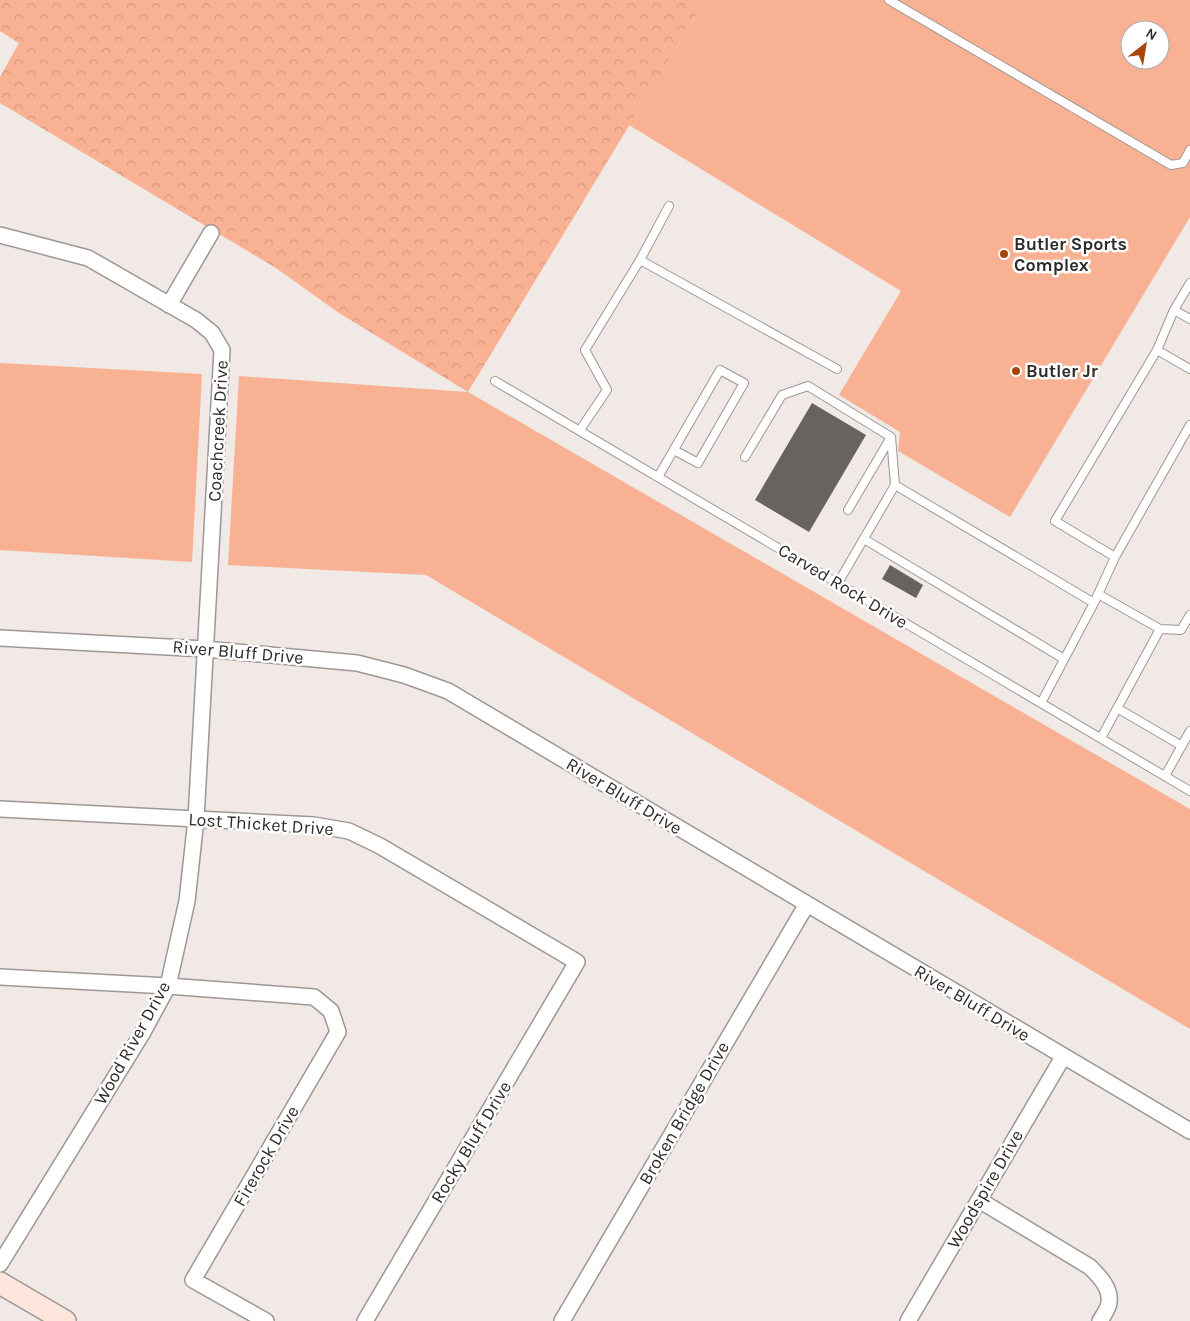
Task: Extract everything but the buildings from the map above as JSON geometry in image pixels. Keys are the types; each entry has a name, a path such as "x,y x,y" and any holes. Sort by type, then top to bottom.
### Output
{"main road":[{"path":"0,1282 65,1321"}],"street":[{"path":"170,304 211,233"},
{"name":"Coachcreek Drive","path":"0,235 88,258 196,320 212,333 222,350 205,649"},
{"name":"River Bluff Drive","path":"0,638 205,649 357,663 404,675 448,691 1190,1131"},
{"name":"Wood River Drive","path":"0,1264 143,1032 168,986 187,901 196,819 205,649"},
{"name":"Lost Thicket Drive","path":"0,808 314,825 349,832 380,846 578,962"},
{"name":"Broken Bridge Drive","path":"562,1321 807,904"},
{"name":"Rocky Bluff Drive","path":"365,1321 578,962"},
{"path":"0,977 168,986"},
{"name":"Firerock Drive","path":"168,986 314,997 331,1010 338,1032 194,1280 266,1321"},
{"name":"Woodspire Drive","path":"908,1321 1063,1057"},
{"path":"979,1200 1090,1267 1099,1276 1106,1287 1110,1303 1100,1321"}],"lane":[{"path":"890,0 1170,165 1182,163 1190,150"},
{"path":"580,430 607,390 584,350 640,260 669,206"},
{"path":"640,260 837,369"},
{"path":"1114,557 1055,521 1157,350 1174,310 1190,283"},
{"path":"1174,310 1190,319"},
{"path":"1157,350 1190,369"},
{"path":"658,477 720,370 744,383 698,464 674,450"},
{"name":"Carved Rock Drive","path":"495,381 1190,791"},
{"path":"745,458 782,396 808,386 891,437"},
{"path":"1041,703 1094,603 1114,557 1190,426"},
{"path":"838,583 895,485 891,437"},
{"path":"848,510 891,437"},
{"path":"895,485 1094,603"},
{"path":"864,538 1064,660"},
{"path":"1098,594 1160,629 1181,630 1190,614"},
{"path":"1101,738 1160,629"},
{"path":"1117,708 1182,746"},
{"path":"1165,776 1190,731"}],"green space":[{"path":"0,0 705,0 468,392 339,313 276,268 0,103 0,77 19,43 0,31"},
{"name":"Butler Sports Complex","path":"705,0 1190,0 1190,217 1010,517 898,451 900,432 839,395 901,291 629,125"},
{"path":"0,363 202,374 192,562 0,550"},
{"path":"239,376 468,392 1190,809 1190,1029 426,575 228,565"}],"place":[{"name":"Butler Sports Complex","path":"1004,254"},
{"name":"Butler Jr","path":"1016,371"}]}
